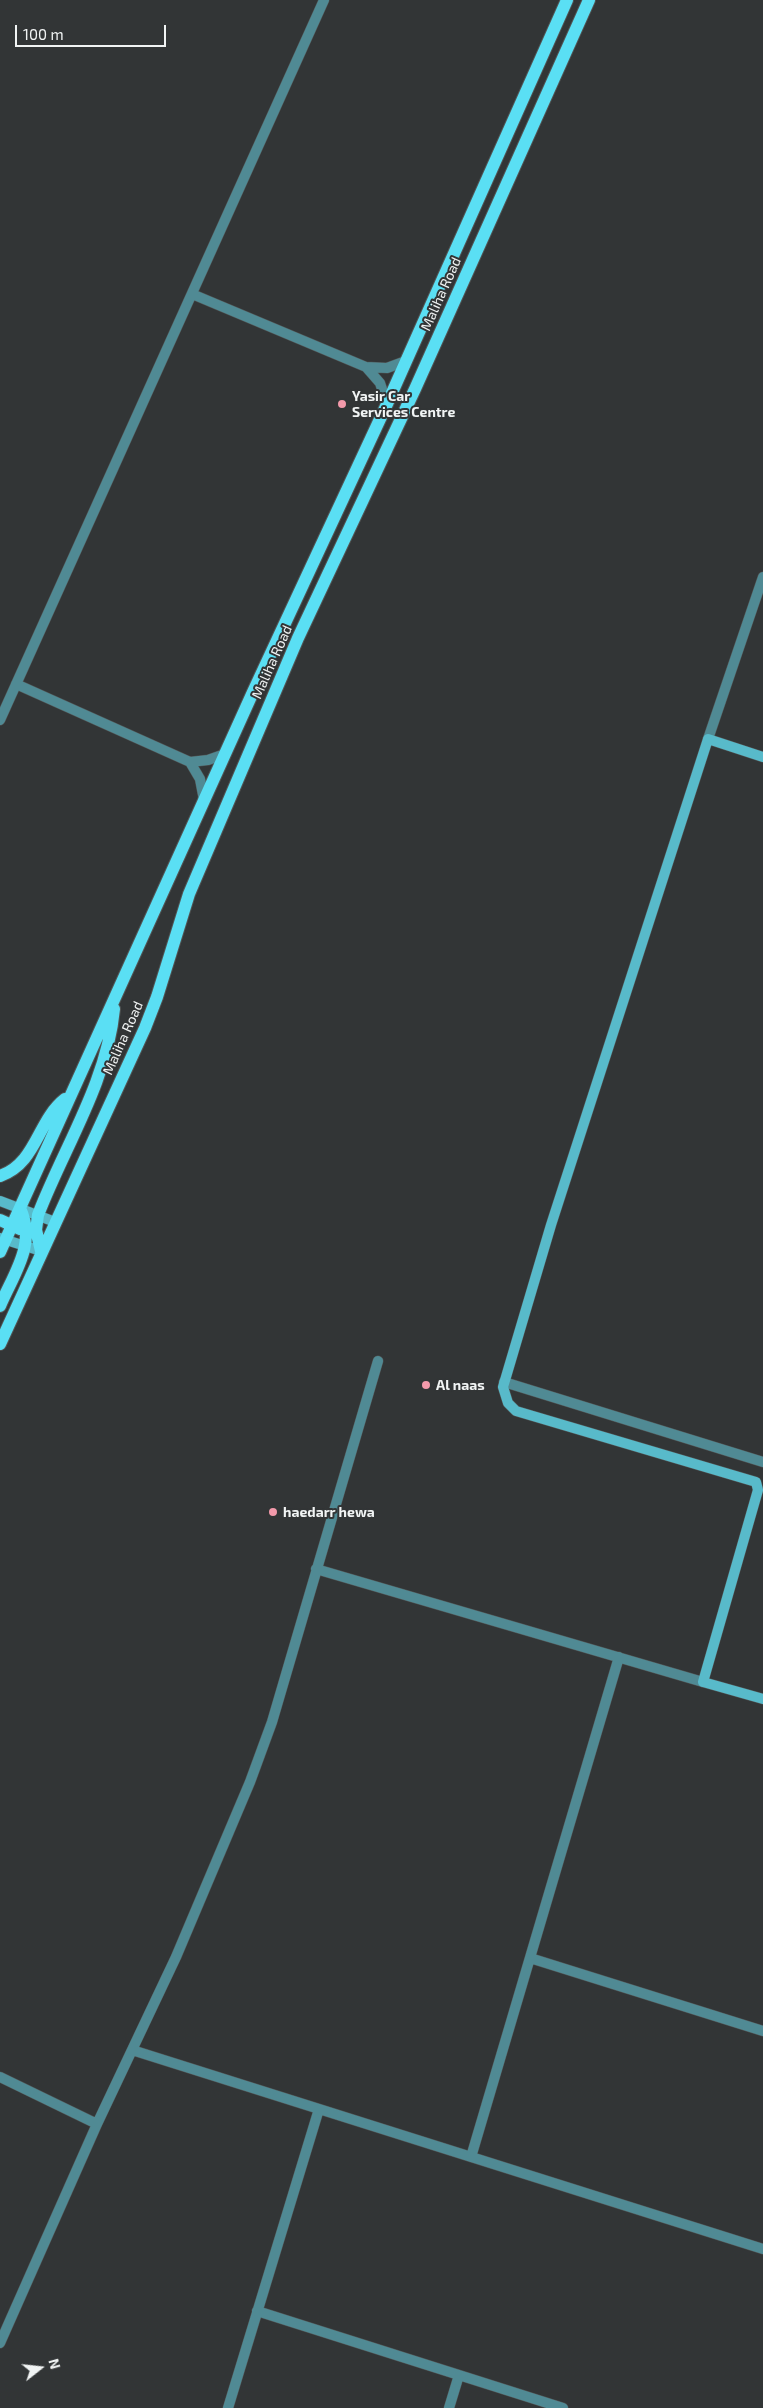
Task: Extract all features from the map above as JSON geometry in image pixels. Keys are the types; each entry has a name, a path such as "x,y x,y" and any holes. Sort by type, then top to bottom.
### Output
{"main road":[{"name":"Maliha Road","path":"0,1252 3,1239 20,1208 204,800 387,404 567,0"},
{"name":"Maliha Road","path":"0,1344 41,1251 33,1235 55,1222 145,1028 157,997 189,894 298,638 415,389 588,0"},
{"path":"539,61 550,73 551,84"},
{"path":"763,757 708,739 551,1225 504,1382 505,1398 516,1411 757,1484 758,1490 703,1682 763,1699"},
{"path":"0,1306 33,1235 38,1216 107,1056 115,999"},
{"path":"0,1176 24,1161 51,1114 69,1097"},
{"path":"0,1201 55,1222"},
{"path":"20,1208 33,1235"},
{"path":"0,1220 33,1235"},
{"path":"3,1239 33,1235"}],"street":[{"path":"0,720 324,0"},
{"path":"192,294 366,367 386,368 406,361"},
{"path":"366,367 380,383 387,404"},
{"path":"708,739 754,598 763,577"},
{"path":"16,684 190,762 208,760 225,754"},
{"path":"190,762 200,780 204,800"},
{"path":"0,2342 97,2124 176,1957 250,1782 272,1722 378,1361"},
{"path":"504,1382 763,1462"},
{"path":"316,1569 703,1682"},
{"path":"471,2157 619,1657"},
{"path":"530,1958 763,2031"},
{"path":"132,2050 763,2249"},
{"path":"0,2077 97,2124"},
{"path":"228,2408 319,2109"},
{"path":"257,2311 563,2408"},
{"path":"449,2408 459,2375"}],"place":[{"name":"Yasir Car Services Centre","path":"342,404"},
{"name":"Al naas","path":"426,1385"},
{"name":"haedarr hewa","path":"273,1512"}]}
